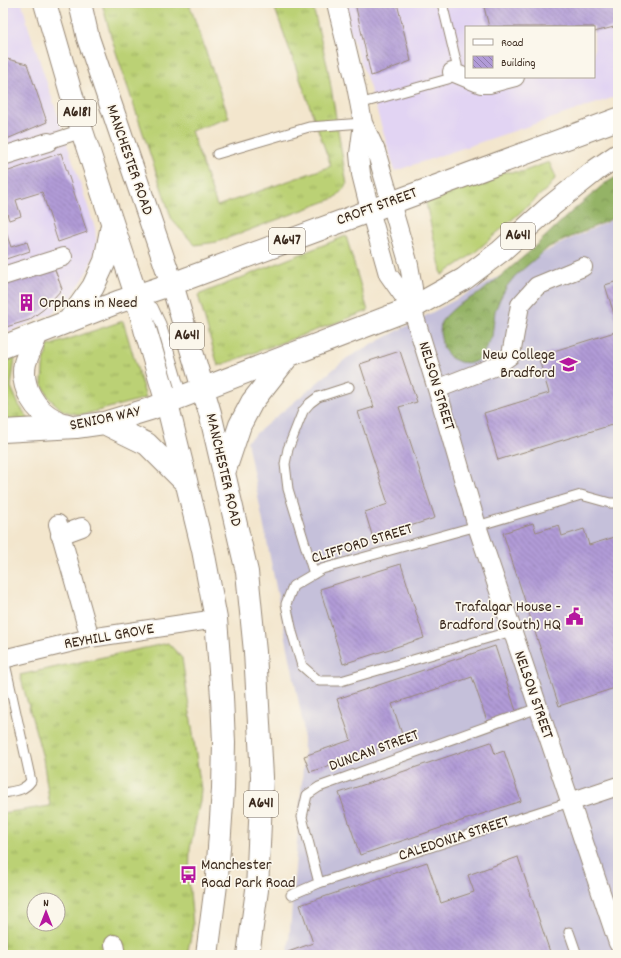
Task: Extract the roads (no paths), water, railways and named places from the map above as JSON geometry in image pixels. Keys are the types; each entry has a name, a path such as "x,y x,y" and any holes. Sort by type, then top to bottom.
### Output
{"main road":[{"name":"A6181","path":"45,3 82,132 113,222 145,329 174,400"},
{"name":"MANCHESTER ROAD","path":"80,3 88,38 172,284 202,388 224,473 246,572 256,652 262,777 257,890 248,955"},
{"name":"CROFT STREET","path":"136,295 172,284 618,119"},
{"name":"A641","path":"202,388 374,324 412,308 464,279 500,251 556,202 596,170 618,155"},
{"path":"68,322 92,287 105,261 113,222"},
{"name":"A647","path":"3,347 136,295"},
{"path":"37,334 25,368 25,383 32,401 44,413 57,422 76,427"},
{"path":"224,473 240,425 252,402 289,355"},
{"name":"SENIOR WAY","path":"3,431 76,427 104,423 174,400 202,388"},
{"name":"A641","path":"174,400 186,484 203,550 216,619 222,697 224,743 223,789 217,877 207,955"},
{"path":"104,423 147,444 186,484"}],"street":[{"name":"NELSON STREET","path":"336,3 356,86 363,123 376,150 409,265 413,288 412,308"},
{"path":"452,72 465,77"},
{"path":"467,78 482,84 489,84 511,78"},
{"name":"NELSON STREET","path":"363,123 359,154 361,174 388,274 412,308 477,526 618,943"},
{"path":"3,156 82,132"},
{"path":"3,276 63,257"},
{"path":"437,389 496,366 511,355 520,305 537,286 583,267"},
{"path":"82,527 59,529 90,638"},
{"name":"REYHILL GROVE","path":"3,659 90,638 216,619"},
{"name":"CALEDONIA STREET","path":"570,802 618,786"}],"lane":[{"path":"359,104 448,79 457,65 442,3"},
{"path":"217,154 309,127 363,123"},
{"path":"314,574 288,489 285,464 288,449 303,411 318,397 349,387"},
{"name":"CLIFFORD STREET","path":"512,631 341,682 318,682 302,666 286,604 293,586 322,569 477,526 581,495 610,503 618,503"},
{"path":"3,659 31,781 27,787 20,790 3,792"},
{"name":"DUNCAN STREET","path":"318,883 302,817 307,795 318,787 538,708"},
{"name":"CALEDONIA STREET","path":"291,895 318,883 570,802"},
{"path":"569,932 577,955"}],"place":[{"name":"Orphans in Need","path":"26,303"},
{"name":"New College Bradford","path":"568,364"},
{"name":"Trafalgar House - Bradford (South) HQ","path":"574,616"},
{"name":"Manchester Road Park Road","path":"188,874"}]}
